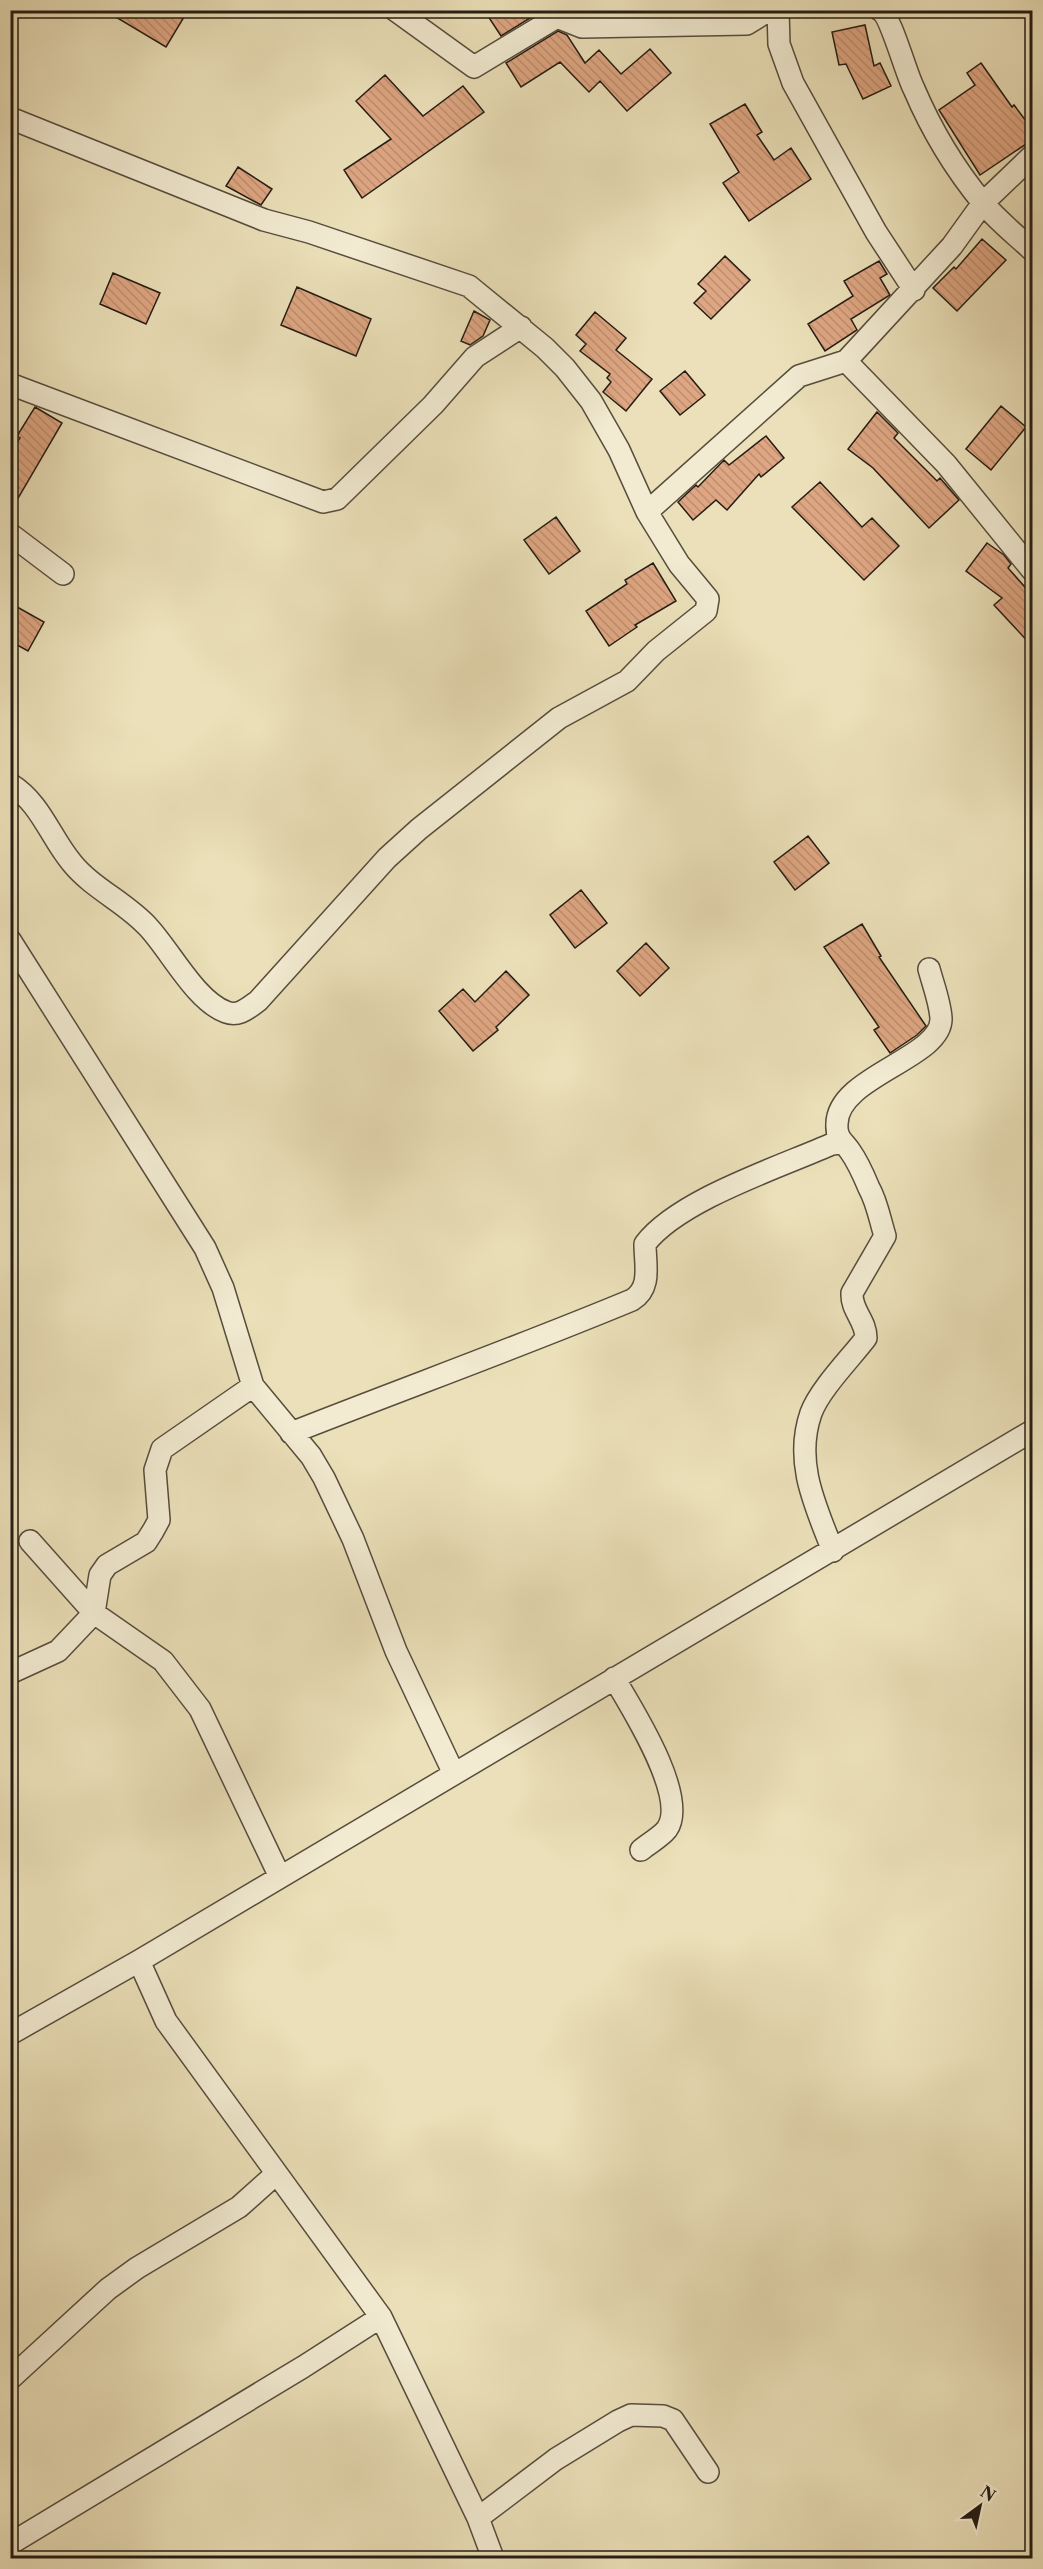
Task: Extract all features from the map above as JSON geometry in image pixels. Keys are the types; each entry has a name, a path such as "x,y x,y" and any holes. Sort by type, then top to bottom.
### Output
{"street":[{"path":"394,10 474,67 557,17 582,27 747,24 769,10"},
{"path":"778,10 779,44 793,83 876,232 914,290"},
{"path":"880,10 886,14 902,63 928,122 983,203 1032,250"},
{"path":"10,118 264,220 309,232 469,286 522,327 565,368 591,401 619,450 647,512 679,564 708,599 706,611 656,651 627,681 559,718 419,829 387,858 258,1001 243,1012 228,1013 210,1004 149,927 72,863 46,820 29,799 10,784"},
{"path":"647,512 799,376 846,361 914,290 952,246 983,203 1032,156"},
{"path":"10,384 323,502 337,499 433,405 475,357 522,327"},
{"path":"846,361 946,464 1032,570"},
{"path":"10,534 63,574"},
{"path":"10,940 205,1248 223,1288 253,1386 311,1456 329,1488 353,1539 396,1651 454,1774"},
{"path":"833,1551 807,1486 805,1448 811,1412 866,1338 866,1326 851,1304 852,1293 885,1236 871,1190 850,1150 841,1143 837,1124 840,1107 858,1088 922,1047 938,1031 941,1018 929,969"},
{"path":"291,1433 411,1385 524,1345 632,1300 641,1295 646,1287 645,1244 661,1227 705,1200 832,1144 841,1143"},
{"path":"10,1673 51,1657 94,1613 99,1575 107,1564 146,1542 159,1520 155,1470 162,1449 253,1386"},
{"path":"10,2034 139,1961 1032,1431"},
{"path":"30,1541 94,1613 163,1661 200,1709 280,1877"},
{"path":"614,1678 662,1768 670,1798 672,1815 667,1829 641,1850"},
{"path":"139,1961 166,2021 381,2317 478,2518 494,2559"},
{"path":"10,2379 108,2289 137,2268 239,2207 276,2174"},
{"path":"10,2544 303,2367 381,2317"},
{"path":"478,2518 556,2459 618,2421 632,2415 663,2416 673,2420 708,2472"}],"building":[{"path":"104,10 173,10 184,17 166,47"},
{"path":"484,10 543,10 501,36"},
{"path":"865,25 874,66 880,63 891,86 863,99 846,64 839,65 832,32"},
{"path":"558,31 567,35 585,63 599,50 621,74 650,49 671,73 627,111 600,81 589,92 560,62 521,87 506,63"},
{"path":"981,63 1012,107 1014,105 1032,129 1032,140 980,175 939,110 975,85 967,73"},
{"path":"385,75 423,116 463,86 484,112 362,198 344,170 391,139 356,101"},
{"path":"745,104 762,132 757,135 774,160 791,148 811,179 749,221 723,183 739,172 710,124"},
{"path":"238,167 272,189 261,205 226,186"},
{"path":"982,239 1006,260 957,311 933,288 954,267 956,269"},
{"path":"725,256 750,280 711,319 694,303 706,291 698,284"},
{"path":"879,261 887,274 880,278 890,295 851,319 857,330 825,351 808,324 853,296 844,281"},
{"path":"113,273 160,293 146,324 100,304"},
{"path":"297,287 371,319 356,356 281,325"},
{"path":"474,311 490,320 483,336 470,345 461,341"},
{"path":"595,312 626,338 616,350 652,379 626,411 603,392 611,382 607,378 610,374 580,351 586,344 576,335"},
{"path":"685,371 705,395 680,415 660,391"},
{"path":"1001,406 1026,427 991,470 966,449"},
{"path":"35,407 62,423 10,512 10,453 20,438 17,436"},
{"path":"877,412 898,433 894,438 937,481 940,478 959,500 929,528 873,468 848,449"},
{"path":"766,436 784,458 761,477 759,474 727,510 716,500 693,520 678,502 696,485 698,487 724,460 729,465"},
{"path":"820,482 862,527 872,518 899,546 864,580 792,507"},
{"path":"556,517 580,551 549,574 524,540"},
{"path":"987,543 1004,555 1011,564 1008,568 1032,595 1032,646 994,605 1002,598 966,571"},
{"path":"653,563 676,601 635,625 637,627 609,646 586,611 627,584 625,580"},
{"path":"10,603 44,622 28,651 10,641"},
{"path":"808,836 829,863 795,890 774,862"},
{"path":"581,890 607,923 575,948 550,915"},
{"path":"862,924 881,956 879,957 926,1026 917,1035 890,1053 874,1030 879,1027 824,947"},
{"path":"646,943 669,968 640,996 617,971"},
{"path":"506,971 529,995 496,1027 498,1030 473,1051 439,1011 463,989 475,1002"}]}
